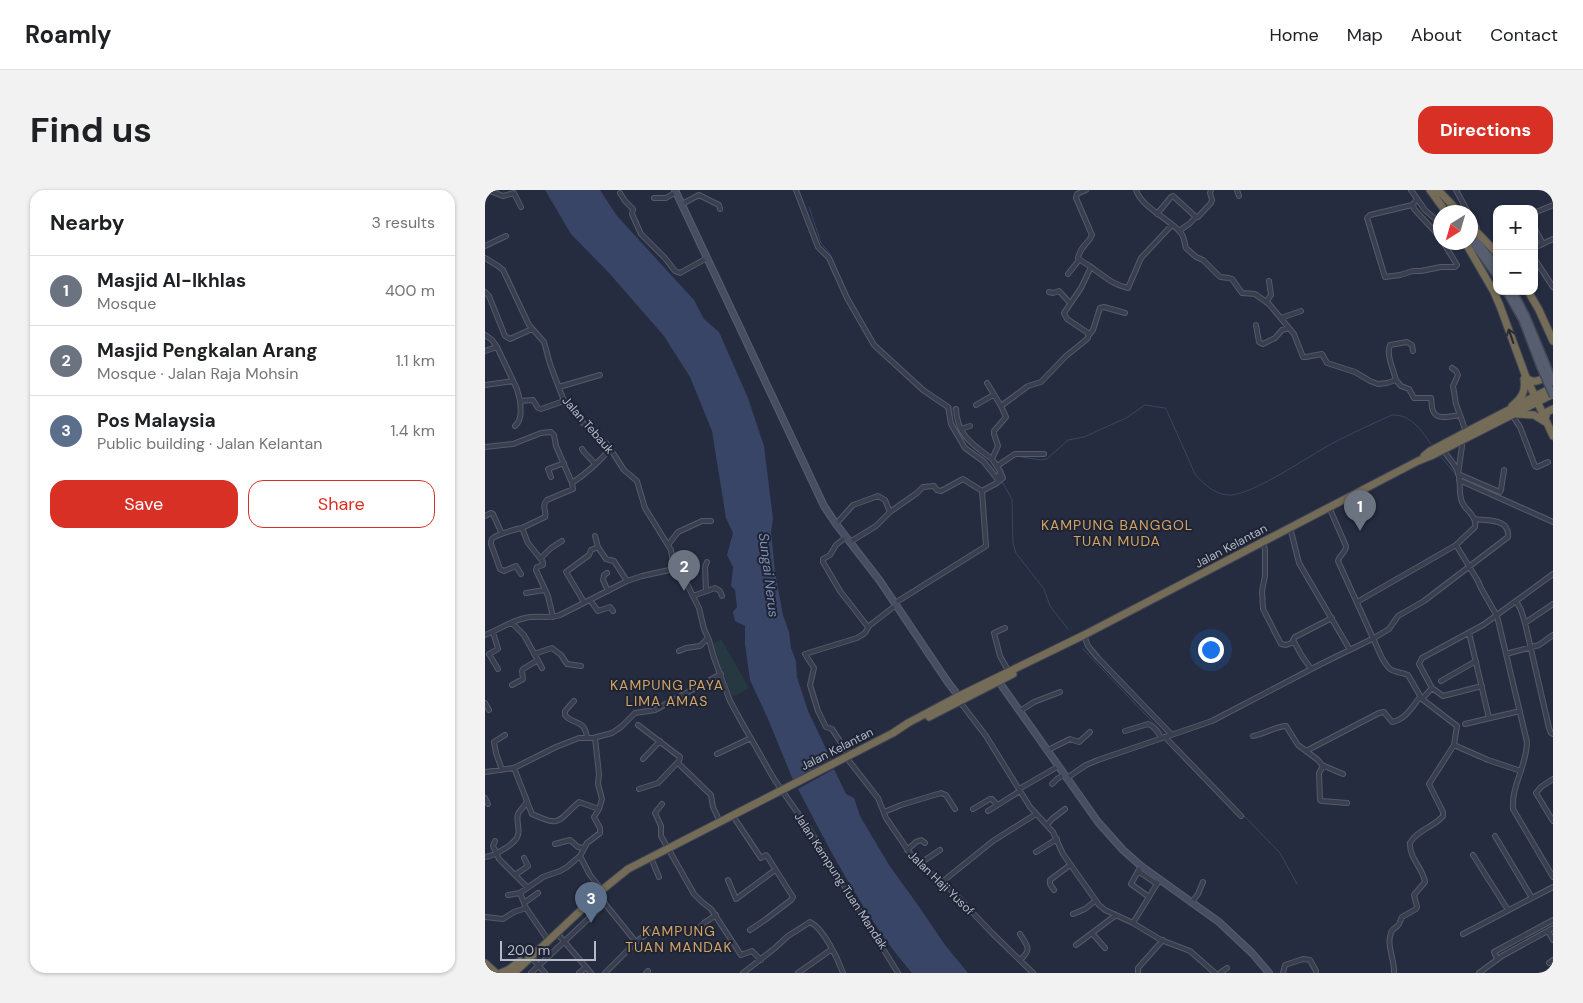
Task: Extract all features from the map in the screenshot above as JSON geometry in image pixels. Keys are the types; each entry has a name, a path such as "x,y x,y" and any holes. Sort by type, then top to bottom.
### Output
{"highway":[{"path":"1430,190 1442,205"},
{"path":"1438,190 1452,205"},
{"path":"1478,233 1494,250"},
{"path":"1469,250 1494,292 1521,365 1553,436"},
{"path":"1530,295 1553,341"},
{"path":"1500,415 1523,396 1525,388 1521,365"},
{"path":"1526,377 1530,381 1535,381 1553,374"},
{"name":"Jalan Kelantan","path":"998,680 1009,672 1084,635 1418,461 1512,415 1553,388"},
{"name":"Jalan Kelantan","path":"1418,461 1430,451 1500,415 1537,399 1553,395"},
{"path":"1546,421 1547,412 1553,409"},
{"path":"1512,415 1529,414 1546,421"},
{"name":"Jalan Kelantan","path":"600,892 628,870 894,732 900,731 958,698 1040,660 1054,650"},
{"path":"514,973 600,892"},
{"path":"501,973 511,968 592,894 600,892"},
{"path":"485,963 495,973"}],"main road":[{"path":"1438,190 1450,205"},
{"path":"1478,243 1493,261"},
{"path":"1477,250 1493,271"},
{"path":"1508,295 1553,382"},
{"path":"1515,295 1526,316 1553,395"}],"street":[{"path":"487,190 503,196 514,193 521,207"},
{"path":"796,190 818,247 829,258 847,298 874,345 923,390 948,407 951,424 965,448 983,461 999,478"},
{"path":"1068,274 1079,260 1081,248 1092,235 1083,219 1076,198 1077,194 1086,190"},
{"path":"1136,190 1139,196 1157,214 1179,231 1184,239 1185,248 1203,260 1220,277 1229,278 1242,293 1255,294 1266,302 1294,334 1303,357 1322,354 1327,363 1355,372 1378,384 1396,380"},
{"path":"1179,231 1199,216 1211,203 1211,190"},
{"path":"1237,190 1239,196"},
{"path":"1411,190 1433,217"},
{"path":"1456,190 1464,205"},
{"path":"1551,190 1553,194"},
{"path":"654,198 666,198 676,191 824,506 873,572 949,685 986,736 1036,814 1057,839 1061,851 1095,900 1101,908 1163,940 1190,951 1215,973"},
{"path":"620,193 633,209 632,214 641,234 676,272 680,273 707,258"},
{"path":"682,204 699,195 719,206 720,209"},
{"path":"1157,214 1173,196 1196,217"},
{"path":"1412,206 1413,202 1417,199"},
{"path":"1412,206 1433,229"},
{"path":"1412,206 1370,215 1367,218 1385,277 1413,271 1421,272 1441,267 1455,267 1457,265 1448,250"},
{"path":"1538,212 1553,206"},
{"path":"1079,260 1109,281 1128,288 1141,258 1171,226"},
{"path":"1478,229 1495,250"},
{"path":"1538,235 1543,244"},
{"path":"485,246 506,236"},
{"path":"1538,246 1553,239"},
{"name":"Jalan Tebauk","path":"485,258 503,270 519,306 532,329 545,345 564,401 610,449 624,470 637,481 645,508 668,545 674,569"},
{"path":"1538,264 1553,287"},
{"path":"1089,336 1065,316 1065,309 1081,288 1091,267"},
{"path":"1266,302 1271,295 1269,281"},
{"path":"1049,292 1059,291 1070,303"},
{"path":"485,292 489,296 505,336 510,339 532,329"},
{"path":"1001,406 1028,386 1041,382 1066,356 1081,344 1093,330 1100,308 1104,307 1125,313"},
{"path":"1281,318 1301,312"},
{"path":"1256,326 1259,342 1263,344 1289,328"},
{"path":"485,335 497,347 518,391 521,415 515,426"},
{"path":"1413,351 1412,345 1407,342 1389,346 1388,354 1396,380 1401,386 1409,389 1414,398 1431,398 1434,414 1447,417 1460,415"},
{"path":"485,351 497,347"},
{"path":"1452,368 1458,375 1453,386 1456,404 1466,432"},
{"path":"559,387 600,375"},
{"path":"485,385 513,381"},
{"path":"987,383 1006,417 994,431 998,446 992,459"},
{"path":"976,405 993,395"},
{"path":"520,401 533,400 537,408 541,409 564,401"},
{"path":"956,409 956,418 969,442 992,459 997,466 999,478"},
{"path":"1512,415 1520,427 1535,466 1537,467 1548,462"},
{"path":"961,429 970,426"},
{"path":"485,447 513,444 548,432 554,435 556,446 572,483 573,489 544,503 545,517 492,539 491,544 500,569 504,570 516,566 521,574"},
{"path":"1357,602 1456,544 1475,527 1475,519 1464,506 1460,497 1461,441"},
{"path":"582,449 585,454 592,458 595,465"},
{"path":"572,483 586,474 604,458 610,449"},
{"path":"1443,450 1459,474 1500,492 1504,470"},
{"path":"997,466 1015,454 1044,454"},
{"path":"551,477 548,469 563,463"},
{"path":"982,491 999,478"},
{"path":"963,479 982,491 986,528 985,548 952,566 895,604 868,627 840,591 823,559 830,555 837,545 876,526 890,512 917,494 923,487 934,486 937,490 941,491 963,479"},
{"path":"1459,480 1553,522"},
{"path":"836,524 853,505 867,502 878,496 885,500 890,512"},
{"path":"1329,507 1346,546 1338,561 1344,571 1351,592 1375,638 1382,658 1389,669 1408,675 1421,698 1457,726 1454,744 1429,784 1443,812 1443,816 1417,834 1410,844 1412,853 1423,874 1425,884 1414,895 1416,909 1402,917 1398,926 1390,934 1394,973"},
{"path":"485,516 493,514 502,534"},
{"path":"1052,784 1057,779 1092,762 1212,720 1375,638 1389,629 1398,616 1424,601 1506,539 1509,534 1500,522 1475,519"},
{"path":"668,545 678,532 702,521 711,521"},
{"path":"1290,527 1299,563 1350,650"},
{"path":"522,528 529,543 544,564 536,570 545,590 553,617"},
{"path":"595,536 598,547 606,559 614,561 627,581"},
{"path":"541,558 562,541"},
{"path":"1263,542 1265,559 1265,578 1262,591 1263,609 1281,644 1286,645 1294,642"},
{"path":"1456,544 1479,581 1497,616 1527,742 1527,752 1513,797 1513,809 1553,877"},
{"path":"584,602 567,570 589,555 591,550 598,547"},
{"path":"706,591 705,567 707,562"},
{"path":"485,635 528,617 553,617 560,615 627,581 674,569"},
{"name":"Jalan Kampung Tuan Mandak","path":"674,569 687,584 699,608 703,629 730,700 774,780 811,832 898,973"},
{"path":"607,573 603,580 608,591"},
{"path":"1482,686 1443,696 1433,688 1419,662 1422,658 1497,616 1553,574"},
{"path":"693,596 715,588 720,591 722,596"},
{"path":"526,593 545,590"},
{"path":"590,600 598,611 608,607 613,611"},
{"path":"1516,601 1525,623 1549,728 1553,734"},
{"path":"1525,623 1553,604"},
{"path":"1294,642 1295,637 1332,618"},
{"path":"513,623 524,636 542,668"},
{"name":"Jalan Haji Yusof","path":"868,627 865,633 857,638 805,654 814,668 810,686 818,711 826,727 832,729 845,758 878,798 883,812 907,850 919,864 943,882 1033,973"},
{"path":"1005,628 994,633 1001,656 1009,672"},
{"path":"493,632 498,649 491,652 490,656 498,669"},
{"path":"1469,633 1489,718"},
{"path":"1084,635 1092,652 1166,736 1241,816"},
{"path":"1506,654 1530,648 1553,636"},
{"path":"679,651 689,647 700,646 708,638"},
{"path":"1294,642 1311,669"},
{"path":"534,654 550,648 558,652 567,664 581,666"},
{"path":"512,685 523,679 523,669 538,660"},
{"path":"1441,681 1476,661"},
{"path":"485,772 514,768 556,746 579,738 595,738 608,734 618,729 635,713 655,710 721,674"},
{"path":"998,680 1105,830 1139,868 1192,902 1235,936 1269,973"},
{"path":"1306,751 1379,712 1384,712 1392,722 1397,721 1407,714 1433,688"},
{"path":"1020,711 1034,702 1060,692"},
{"path":"574,701 565,714 568,718 581,724 587,737"},
{"path":"485,703 489,710"},
{"path":"1465,724 1520,711"},
{"path":"1125,731 1148,724 1166,736"},
{"path":"638,725 679,756 680,760 658,783 639,789"},
{"path":"1253,736 1286,726 1299,744 1323,766 1343,774"},
{"path":"1048,750 1070,739 1079,742 1090,732"},
{"path":"502,770 494,742 505,735"},
{"path":"508,895 520,892 546,876 560,871 580,856 589,840 600,833 600,828 594,817 602,799 598,787 599,774 595,738"},
{"path":"717,754 751,738"},
{"path":"643,759 660,741"},
{"path":"1454,744 1488,760 1521,771"},
{"path":"678,763 711,795 713,807 720,822"},
{"path":"987,811 1059,766"},
{"path":"1323,766 1319,773 1320,800 1347,803"},
{"path":"514,768 532,814 554,822 562,819 579,802 599,809"},
{"path":"1553,779 1536,793 1553,821"},
{"path":"883,812 941,793 947,795 955,809"},
{"path":"485,798 489,804"},
{"path":"973,809 990,799 997,805"},
{"path":"485,857 497,853 517,837 518,815 527,801"},
{"path":"662,804 655,814 661,826 661,836 667,850 694,894 716,916 741,955 752,951 761,960"},
{"path":"1047,825 1065,809"},
{"path":"1548,813 1553,810"},
{"path":"943,882 993,840 1036,814"},
{"path":"733,816 761,858 766,855 792,899 749,930"},
{"path":"1495,836 1532,898"},
{"path":"1036,852 1057,839"},
{"path":"555,844 570,840 578,847 584,848"},
{"path":"907,850 921,840 925,843"},
{"path":"495,841 493,846 499,859 527,887"},
{"path":"919,864 940,850"},
{"path":"1473,854 1508,910"},
{"path":"580,856 605,904 636,942"},
{"path":"515,875 528,866 524,858"},
{"path":"651,858 659,877"},
{"path":"1054,890 1049,884 1050,880 1070,865"},
{"path":"1139,868 1131,884 1149,897"},
{"path":"729,880 736,899 775,870"},
{"path":"1133,923 1159,882"},
{"path":"1192,902 1203,882"},
{"path":"1463,934 1553,887"},
{"path":"520,892 525,905 546,937"},
{"path":"485,917 503,919 525,905 538,893"},
{"path":"1073,914 1085,909 1095,900"},
{"path":"531,973 605,904"},
{"path":"1076,944 1116,915"},
{"path":"693,934 704,923 716,916"},
{"path":"1497,959 1494,952 1553,920"},
{"path":"743,973 761,960 787,936 809,922 816,925 832,949 843,973"},
{"path":"1479,973 1497,959 1553,928"},
{"path":"1548,931 1553,940"},
{"path":"605,973 636,942 649,932"},
{"path":"557,933 591,973"},
{"path":"1092,933 1105,948"},
{"path":"1020,934 1028,953 1020,960"},
{"path":"1137,973 1138,968 1163,940"},
{"path":"798,973 832,949"},
{"path":"531,957 545,973"},
{"path":"1283,973 1285,965 1303,959 1310,960 1316,971"},
{"path":"579,973 586,967"},
{"path":"1220,973 1227,968"},
{"path":"748,970 753,972"}],"shaded area":[{"path":"721,639 749,688 732,697 724,674 715,659 712,644"}],"water":[{"name":"Sungai Nerus","path":"545,190 600,190 617,216 694,300 704,319 719,332 748,398 764,446 773,519 771,532 775,572 783,615 796,661 797,677 808,711 831,759 793,780 750,680 745,644 745,626 735,621 733,612 737,607 735,590 731,586 733,567 727,555 733,533 726,518 712,431 690,377 664,336 609,273 571,234"},
{"path":"834,769 846,794 854,798 860,816 889,865 945,945 968,973 912,973 864,908 798,789"}],"waterway":[{"path":"809,207 821,243 830,254 843,285"},
{"path":"849,298 876,344"},
{"path":"921,386 944,402"},
{"path":"1002,466 1016,456 1041,460 1047,459 1068,440 1084,437 1126,418 1145,405 1165,408 1195,474 1209,488 1227,495 1250,490 1280,475 1333,443 1392,415 1405,417 1410,420 1419,428 1431,444"},
{"path":"950,406 952,407 952,420 962,438"},
{"path":"972,451 987,461 998,475"},
{"path":"1441,457 1456,475"},
{"path":"1462,478 1553,519"},
{"path":"1001,480 1012,499 1013,543 1016,553 1044,589 1050,606 1068,629"},
{"path":"1083,649 1166,736"},
{"path":"1171,741 1280,853 1297,884"}],"place":[{"name":"Masjid Al-Ikhlas","path":"1360,531"},
{"name":"Masjid Pengkalan Arang","path":"684,591"},
{"name":"Pos Malaysia","path":"591,923"}],"district":[{"name":"KAMPUNG BANGGOL TUAN MUDA","path":"1117,534"},
{"name":"KAMPUNG PAYA LIMA AMAS","path":"667,694"},
{"name":"KAMPUNG TUAN MANDAK","path":"679,940"}]}
